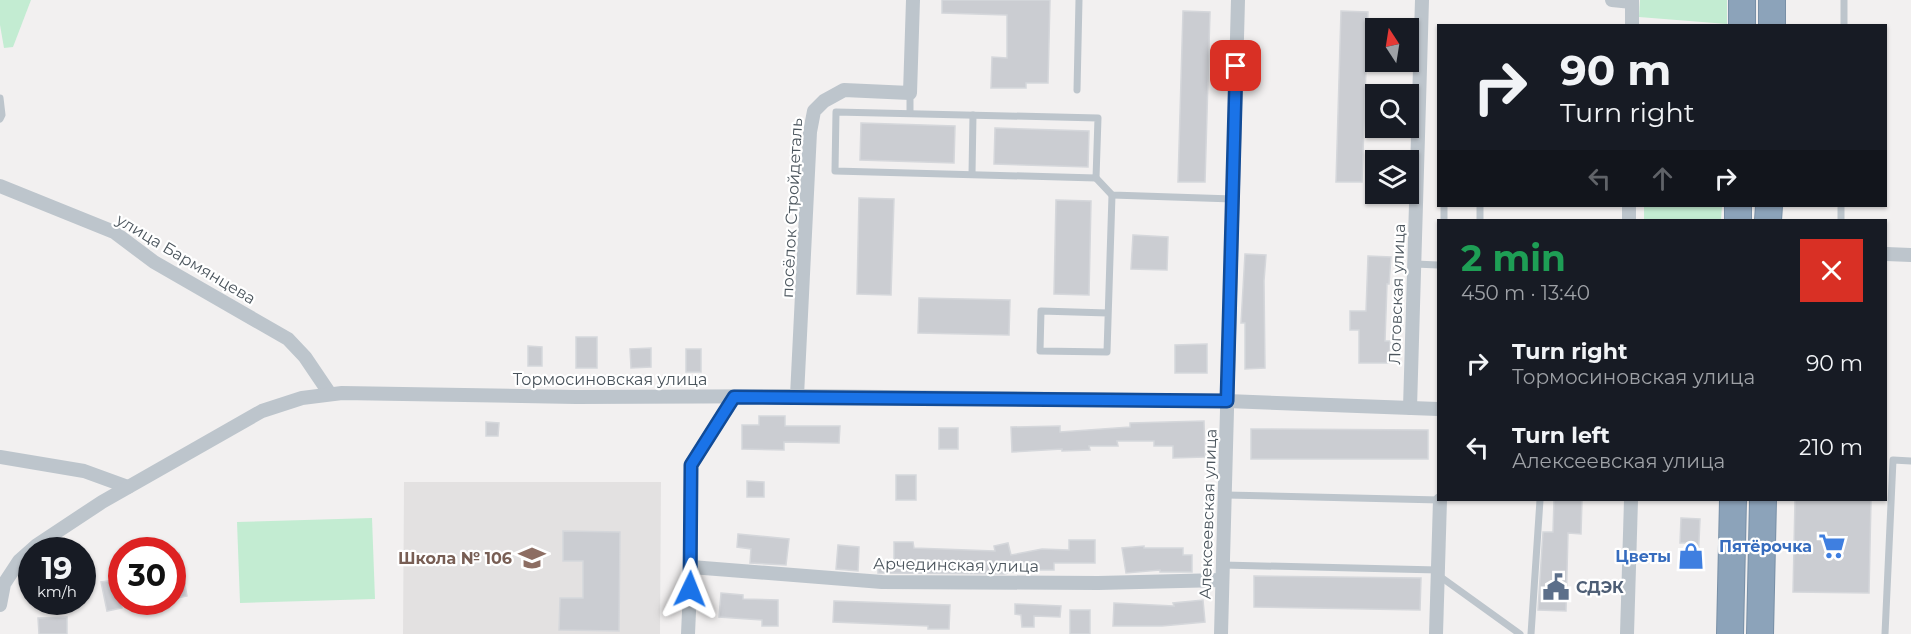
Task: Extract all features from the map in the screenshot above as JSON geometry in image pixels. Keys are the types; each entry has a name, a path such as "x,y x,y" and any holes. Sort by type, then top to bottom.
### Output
{"highway":[{"path":"1742,0 1742,24"},
{"path":"1772,0 1772,24"},
{"path":"1730,634 1733,501"},
{"path":"1760,634 1763,501"}],"street":[{"path":"910,93 913,0"},
{"name":"Алексеевская улица","path":"1221,634 1238,0"},
{"name":"Логовская улица","path":"1410,408 1422,0"},
{"path":"1612,0 1632,1 1632,24"},
{"name":"посёлок Стройдеталь","path":"798,396 810,132 814,111 824,100 844,90 910,93"},
{"name":"улица Бармянцева","path":"0,186 114,232 154,262 288,339 305,357 330,394"},
{"path":"1887,254 1911,255"},
{"name":"Тормосиновская улица","path":"0,605 4,584 19,561 37,544 128,487 262,411 302,398 330,394 1227,401 1437,410"},
{"path":"688,634 691,567 691,465 734,397"},
{"path":"0,457 84,471 128,487"},
{"path":"1436,634 1440,501"},
{"path":"1627,634 1631,501"},
{"name":"Арчединская улица","path":"691,567 882,582 1098,583 1222,572"}],"lane":[{"path":"1077,90 1079,0"},
{"path":"1844,0 1844,24"},
{"path":"909,113 910,93"},
{"path":"0,98 2,115 0,119"},
{"path":"1096,178 1098,118 836,111 835,171 1096,178 1112,195 1233,199"},
{"path":"972,174 973,115"},
{"path":"1108,312 1041,310 1040,351 1107,352 1112,195"},
{"path":"1415,264 1437,265"},
{"path":"1886,634 1893,460 1911,461"},
{"path":"1226,495 1437,500"},
{"path":"1531,634 1540,501"},
{"path":"1222,572 1438,572 1520,634"}],"shaded area":[{"name":"Школа № 106","path":"404,482 661,482 660,634 403,634"}],"green space":[{"path":"0,0 31,0 13,47 4,48 0,25"},
{"path":"1640,0 1727,0 1727,24 1639,17"},
{"path":"1644,207 1722,207 1721,219 1644,219"},
{"path":"372,518 375,599 240,603 237,522"}],"building":[{"path":"942,0 1050,0 1048,83 1026,83 1026,88 991,88 992,57 1007,58 1007,15 942,13"},
{"path":"1183,11 1210,12 1205,182 1178,182"},
{"path":"1341,11 1368,12 1368,18 1365,18 1366,72 1362,182 1336,182"},
{"path":"861,123 955,126 954,163 860,160"},
{"path":"995,128 1089,131 1088,167 994,164"},
{"path":"859,198 894,199 891,295 857,294"},
{"path":"1056,200 1091,201 1089,295 1054,294"},
{"path":"1133,235 1168,237 1167,270 1131,269"},
{"path":"1245,254 1266,255 1265,368 1245,369 1245,323 1241,323"},
{"path":"1368,256 1391,257 1389,284 1387,284 1385,341 1390,341 1389,363 1359,363 1359,330 1350,330 1350,311 1366,311"},
{"path":"919,298 1010,300 1009,335 918,333"},
{"path":"576,337 597,337 597,368 576,368"},
{"path":"1207,344 1207,373 1175,373 1175,345"},
{"path":"528,346 542,347 542,366 528,366"},
{"path":"651,348 651,367 631,368 630,349"},
{"path":"686,349 701,349 701,372 686,372"},
{"path":"759,416 785,416 785,426 840,426 839,443 784,442 784,450 742,449 742,425 759,425"},
{"path":"1204,421 1205,457 1173,458 1173,446 1154,446 1154,441 1117,441 1118,446 1089,446 1090,450 1012,452 1011,427 1060,426 1060,432 1130,427 1130,423"},
{"path":"486,422 499,423 498,436 486,436"},
{"path":"939,428 958,428 958,449 939,449"},
{"path":"1251,429 1428,430 1428,459 1251,459"},
{"path":"896,475 916,475 916,500 896,500"},
{"path":"747,481 764,482 764,497 747,497"},
{"path":"1554,501 1582,501 1581,534 1568,533 1566,611 1538,610 1543,532 1553,532"},
{"name":"Пятёрочка","path":"1795,501 1871,501 1869,593 1793,592"},
{"path":"1681,518 1700,519 1698,564 1685,563 1686,543 1680,543"},
{"path":"563,531 620,532 619,631 559,630 560,598 583,598 583,561 563,561"},
{"path":"738,534 789,539 786,565 750,563 751,549 737,547"},
{"path":"1069,540 1095,540 1095,563 1054,563 1054,570 1036,570 1036,567 1004,574 878,573 878,561 894,561 894,542 913,542 914,548 995,551 994,546 1008,543 1011,555 1042,549 1069,550"},
{"path":"838,545 859,547 858,571 836,569"},
{"path":"1144,546 1144,548 1183,548 1183,555 1192,555 1192,572 1160,572 1160,570 1126,573 1122,548"},
{"path":"1254,576 1421,578 1420,610 1254,607"},
{"path":"108,581 108,611 107,611 101,582"},
{"path":"721,593 743,595 743,599 778,600 778,626 762,626 762,620 719,617"},
{"path":"1203,600 1205,622 1162,626 1113,626 1114,603 1174,606 1173,603"},
{"path":"834,601 950,605 949,629 833,622"},
{"path":"1015,604 1061,606 1060,617 1034,616 1034,627 1022,627 1021,615 1015,614"},
{"path":"1070,610 1090,610 1090,634 1070,634"},
{"path":"67,617 67,634 39,634 38,618"}],"place":[{"name":"Пятёрочка","path":"1832,546"},
{"name":"Цветы","path":"1691,556"},
{"name":"Школа № 106","path":"532,558"},
{"name":"СДЭК","path":"1556,587"}],"route":[{"path":"690,589 691,465 734,397 1227,401 1236,66"}]}
